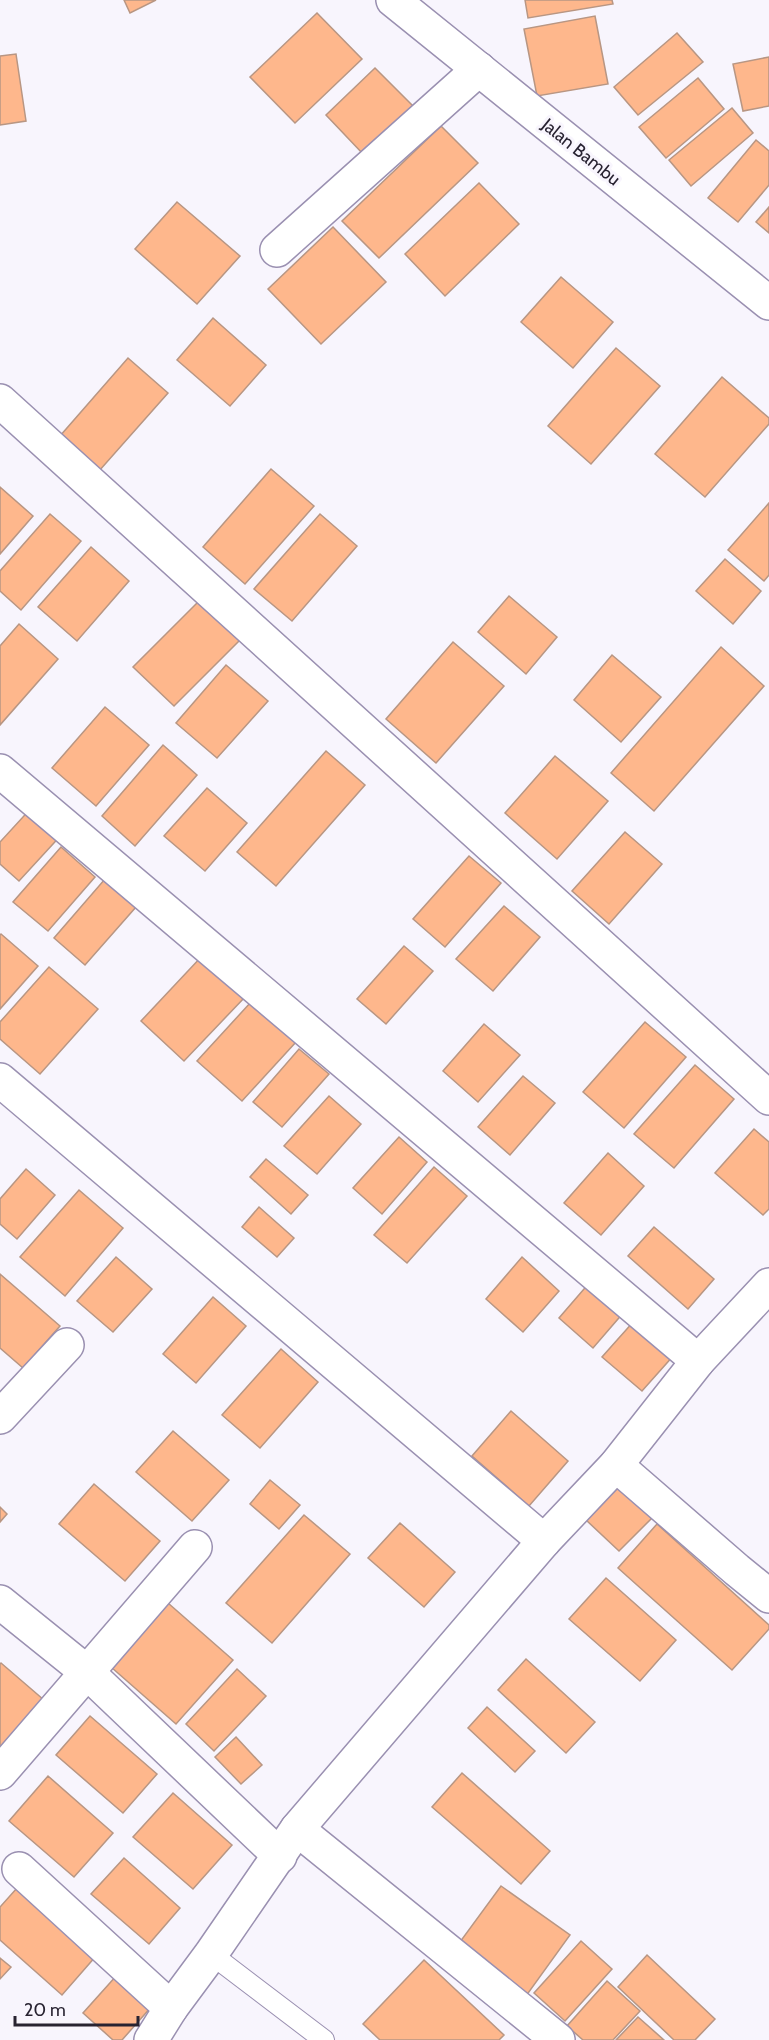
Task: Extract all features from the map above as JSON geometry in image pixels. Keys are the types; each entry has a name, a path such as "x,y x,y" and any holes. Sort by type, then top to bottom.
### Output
{"street":[{"name":"Jalan Bambu","path":"393,0 769,303"},
{"path":"278,250 479,69"},
{"path":"0,401 769,1098"},
{"path":"0,771 698,1361"},
{"path":"0,1080 544,1541"},
{"path":"150,2040 297,1829 544,1541 616,1465 698,1361 769,1285"},
{"path":"0,1417 67,1345"},
{"path":"616,1465 769,1596"},
{"path":"0,1773 195,1547"},
{"path":"0,1602 88,1673 280,1856"},
{"path":"297,1829 558,2040"},
{"path":"19,1869 171,2008"}],"lane":[{"path":"211,1953 324,2040"}],"building":[{"path":"124,0 156,0 130,13"},
{"path":"525,0 612,0 613,4 528,18"},
{"path":"317,13 362,59 295,123 250,77"},
{"path":"595,16 608,84 537,96 524,29"},
{"path":"677,33 703,62 638,115 614,87"},
{"path":"16,54 26,121 0,125 0,56"},
{"path":"769,57 769,106 743,111 733,64"},
{"path":"375,68 413,106 363,154 326,115"},
{"path":"698,78 724,109 666,158 639,127"},
{"path":"732,108 753,133 691,186 669,160"},
{"path":"441,126 478,163 379,258 342,221"},
{"path":"756,140 769,151 769,185 738,222 708,198"},
{"path":"479,183 519,224 445,296 405,254"},
{"path":"177,202 240,256 197,304 135,249"},
{"path":"769,207 769,233 756,222"},
{"path":"333,227 386,282 321,344 268,289"},
{"path":"561,277 613,322 573,368 521,322"},
{"path":"213,318 266,365 230,406 177,360"},
{"path":"616,348 660,386 591,464 548,426"},
{"path":"128,358 168,393 99,471 60,436"},
{"path":"722,377 769,418 769,424 705,497 655,454"},
{"path":"271,469 314,506 245,584 203,547"},
{"path":"0,487 33,516 0,554"},
{"path":"769,503 769,575 764,581 728,550"},
{"path":"50,514 81,541 21,610 0,591 0,571"},
{"path":"320,514 357,546 292,621 254,589"},
{"path":"91,547 129,581 77,641 38,607"},
{"path":"725,559 761,591 733,624 696,591"},
{"path":"206,594 246,634 174,706 133,667"},
{"path":"509,596 557,637 526,674 478,632"},
{"path":"19,624 58,659 0,725 0,646"},
{"path":"453,642 504,686 436,763 386,719"},
{"path":"721,647 764,686 654,811 611,773"},
{"path":"612,655 661,697 621,742 574,700"},
{"path":"226,665 268,701 217,758 176,723"},
{"path":"105,707 149,745 96,806 52,768"},
{"path":"163,745 197,775 135,846 102,816"},
{"path":"326,751 365,785 276,886 237,852"},
{"path":"555,756 608,801 557,859 505,813"},
{"path":"207,788 247,823 205,871 164,836"},
{"path":"34,805 64,832 19,881 0,864 0,842"},
{"path":"625,832 662,864 609,924 572,891"},
{"path":"61,847 95,877 48,931 13,902"},
{"path":"469,856 501,883 445,947 413,919"},
{"path":"105,879 136,907 85,965 54,938"},
{"path":"504,906 540,937 493,991 456,959"},
{"path":"0,935 38,966 0,1009"},
{"path":"404,946 433,971 386,1024 357,999"},
{"path":"202,956 245,997 184,1061 141,1021"},
{"path":"49,967 98,1009 40,1074 0,1039 0,1022"},
{"path":"251,1002 296,1042 242,1101 197,1061"},
{"path":"645,1022 686,1057 624,1128 583,1092"},
{"path":"484,1024 520,1055 478,1102 443,1071"},
{"path":"299,1049 329,1074 282,1127 253,1102"},
{"path":"695,1065 734,1099 674,1168 634,1134"},
{"path":"523,1076 555,1103 510,1155 478,1127"},
{"path":"329,1096 361,1124 317,1174 284,1146"},
{"path":"754,1129 769,1142 769,1209 763,1215 715,1173"},
{"path":"399,1137 427,1162 382,1214 353,1188"},
{"path":"608,1153 644,1186 601,1235 564,1203"},
{"path":"266,1159 308,1195 291,1214 250,1177"},
{"path":"434,1167 467,1196 407,1263 374,1235"},
{"path":"26,1169 55,1195 17,1239 0,1224 0,1199"},
{"path":"79,1190 123,1228 65,1296 20,1257"},
{"path":"259,1207 294,1238 277,1257 242,1227"},
{"path":"654,1227 714,1279 688,1309 628,1256"},
{"path":"116,1257 152,1289 113,1332 77,1301"},
{"path":"522,1257 559,1291 523,1332 486,1299"},
{"path":"0,1274 60,1326 23,1368 0,1348"},
{"path":"590,1282 624,1312 593,1348 559,1318"},
{"path":"213,1297 246,1326 196,1383 163,1354"},
{"path":"634,1321 674,1355 642,1391 602,1357"},
{"path":"281,1349 318,1382 260,1448 222,1415"},
{"path":"511,1411 568,1461 529,1506 472,1456"},
{"path":"173,1431 229,1480 192,1521 136,1472"},
{"path":"270,1480 300,1505 279,1529 250,1504"},
{"path":"622,1482 656,1514 619,1551 586,1520"},
{"path":"94,1484 160,1541 125,1581 59,1524"},
{"path":"0,1507 7,1514 0,1522"},
{"path":"304,1515 350,1554 272,1643 226,1603"},
{"path":"400,1523 455,1572 424,1607 368,1558"},
{"path":"657,1524 769,1625 769,1629 732,1670 618,1568"},
{"path":"606,1578 676,1640 640,1681 569,1619"},
{"path":"168,1603 233,1660 176,1724 111,1667"},
{"path":"526,1659 595,1722 566,1753 498,1690"},
{"path":"0,1664 44,1700 0,1751"},
{"path":"237,1669 266,1696 214,1751 186,1724"},
{"path":"487,1707 535,1751 515,1772 468,1728"},
{"path":"90,1716 157,1774 123,1813 56,1755"},
{"path":"236,1737 262,1765 241,1784 215,1757"},
{"path":"462,1773 550,1851 521,1884 432,1807"},
{"path":"48,1776 113,1833 74,1877 9,1821"},
{"path":"173,1793 232,1845 193,1889 133,1837"},
{"path":"124,1858 180,1908 149,1944 91,1894"},
{"path":"501,1886 570,1935 526,1996 457,1946"},
{"path":"17,1888 96,1956 62,1995 0,1940 0,1907"},
{"path":"581,1941 612,1969 565,2021 534,1993"},
{"path":"647,1955 715,2019 695,2040 674,2040 618,1987"},
{"path":"0,1958 11,1967 0,1979"},
{"path":"424,1960 504,2035 499,2040 380,2040 363,2024"},
{"path":"117,1975 152,2006 122,2040 113,2040 83,2013"},
{"path":"607,1981 640,2011 613,2040 583,2040 567,2026"},
{"path":"638,2017 664,2040 616,2040"}]}
